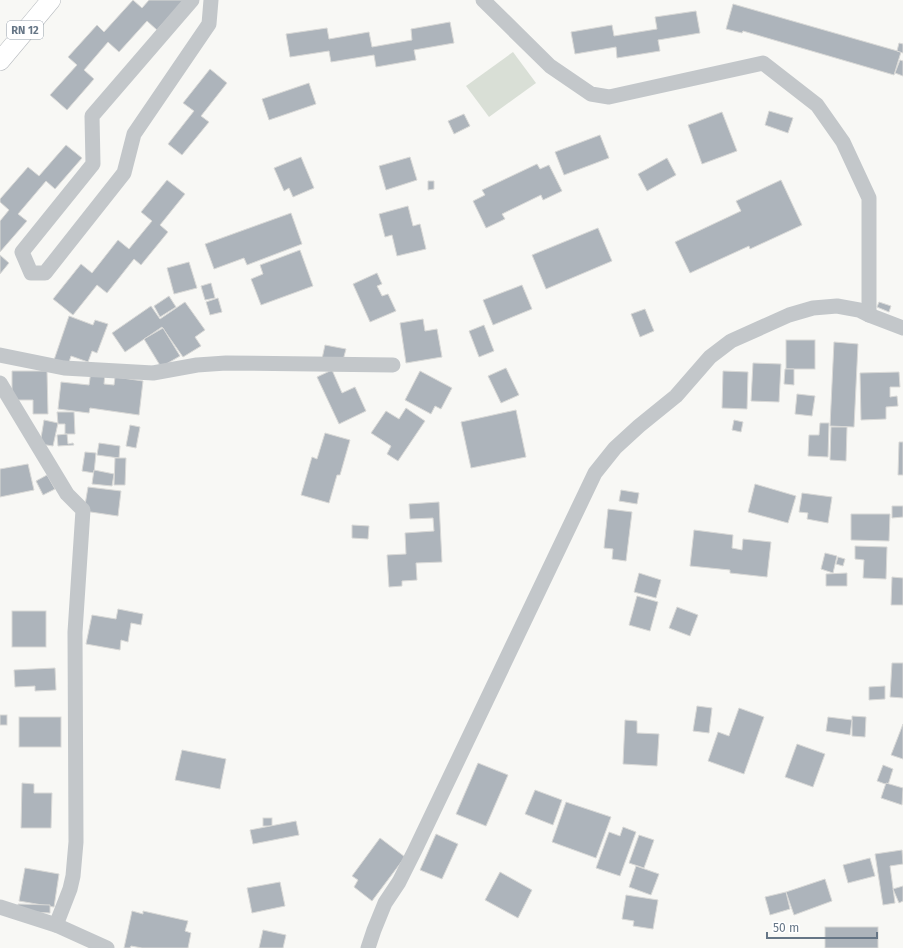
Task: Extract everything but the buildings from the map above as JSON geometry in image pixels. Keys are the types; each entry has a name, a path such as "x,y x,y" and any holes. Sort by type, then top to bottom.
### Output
{"main road":[{"name":"RN 12","path":"0,61 51,0"}],"street":[{"path":"192,0 92,116 94,164 22,252 31,273 45,273 124,172 134,134 209,24 211,0"},
{"path":"483,0 550,66 590,94 609,97 763,62 818,105 843,142 869,198 869,315"},
{"path":"368,948 385,903 415,850 595,473 604,460 639,426 676,396 710,357 731,341 789,316 813,308 837,306 859,310 903,328"},
{"path":"0,355 64,368 153,373 226,363 393,365"},
{"path":"0,383 67,494 83,510 75,632 76,842 73,876 70,889 56,925"},
{"path":"0,907 56,925 107,948"}],"shaded area":[{"path":"513,52 536,83 489,117 466,86"}]}
